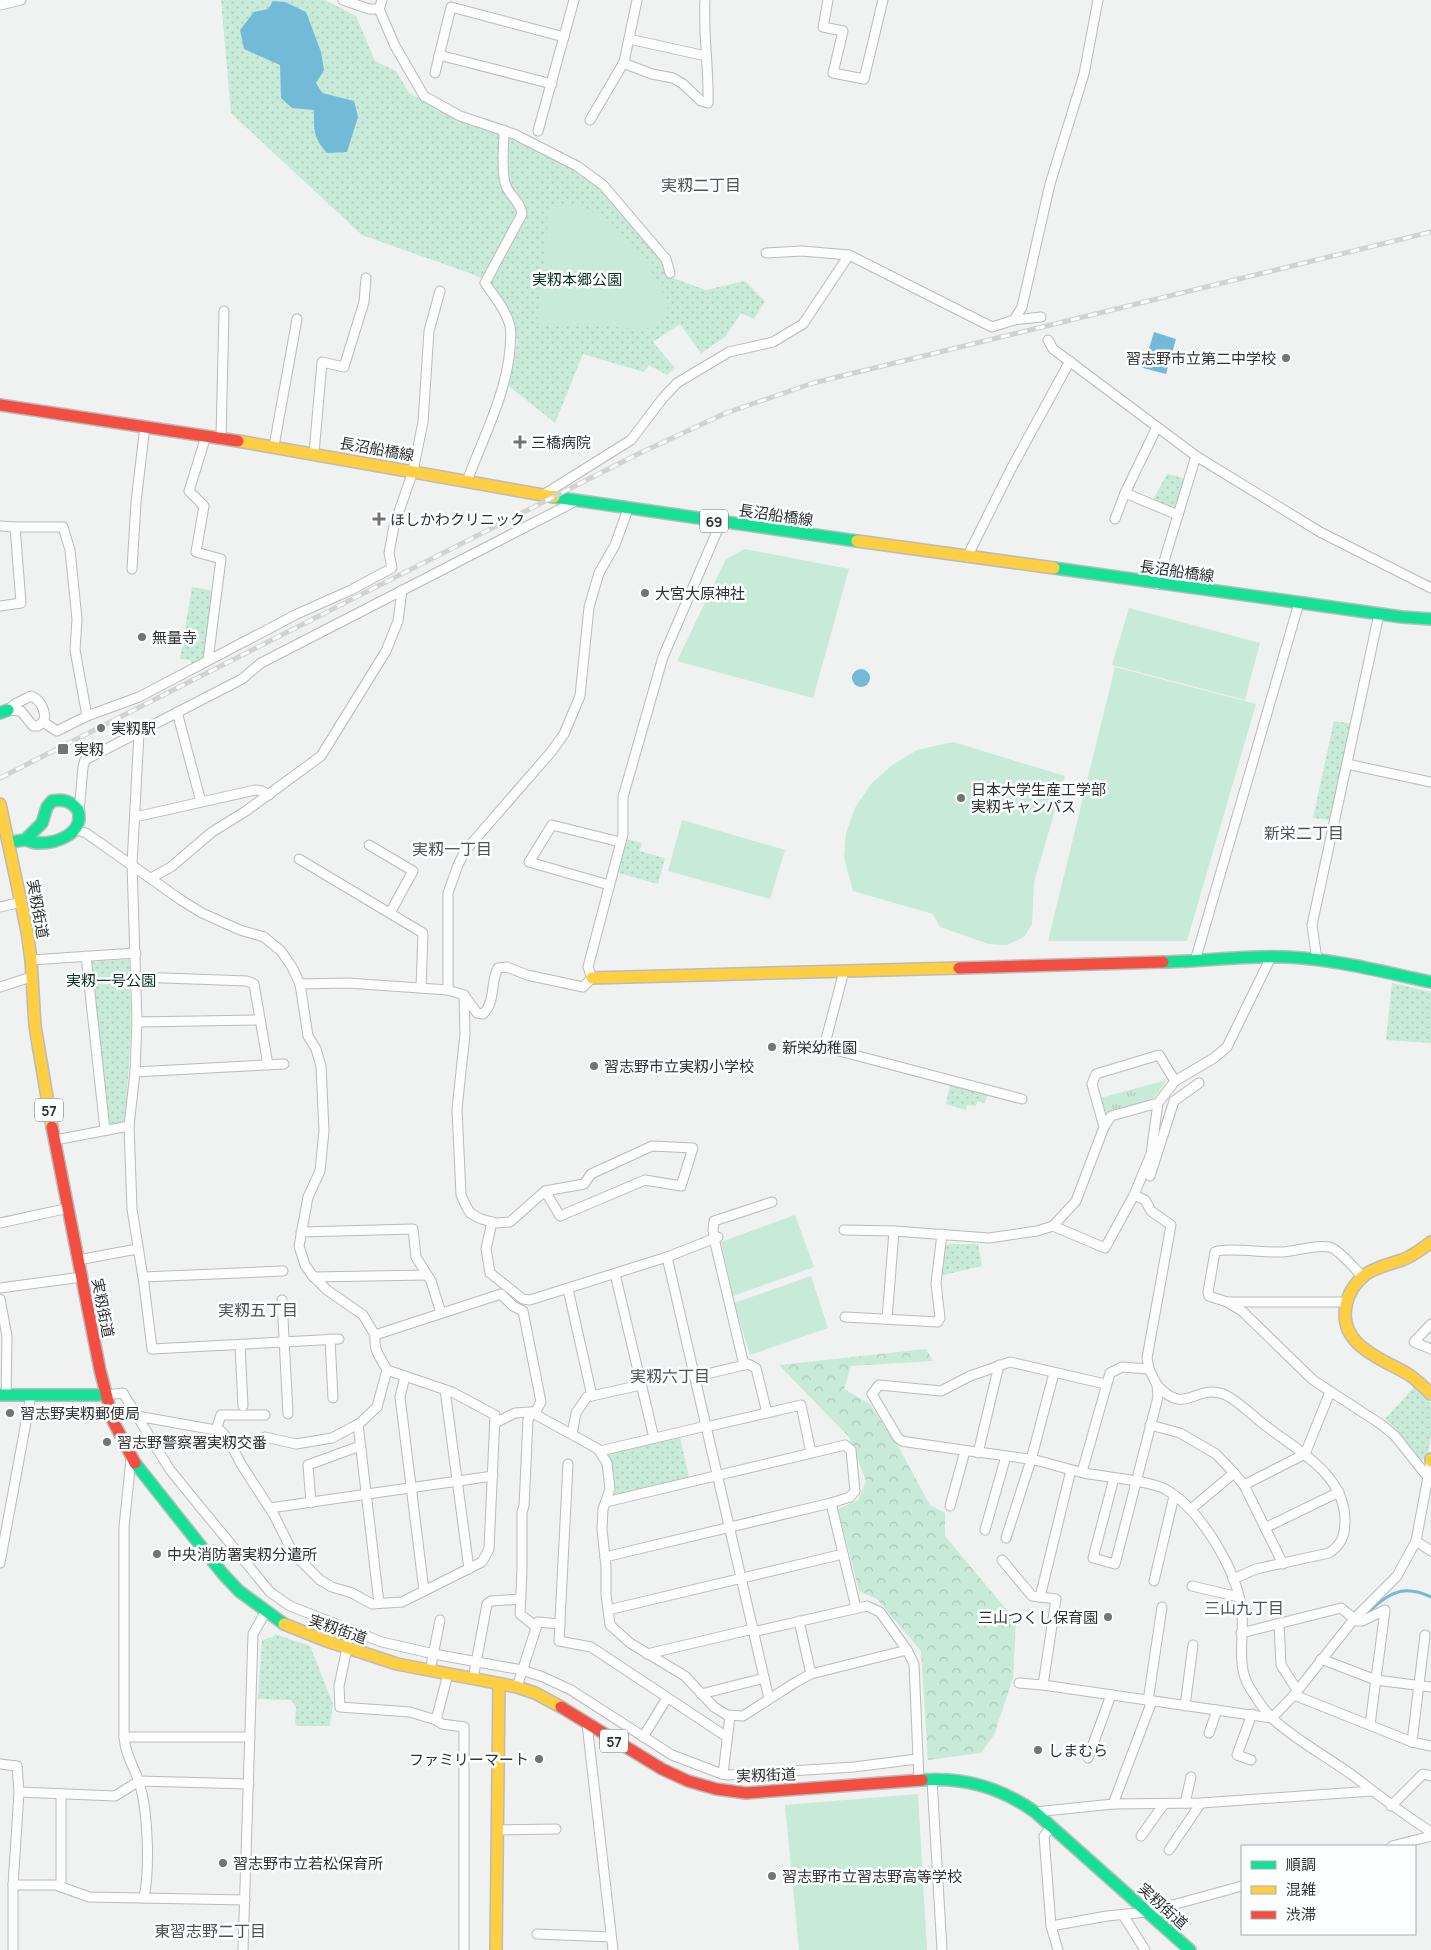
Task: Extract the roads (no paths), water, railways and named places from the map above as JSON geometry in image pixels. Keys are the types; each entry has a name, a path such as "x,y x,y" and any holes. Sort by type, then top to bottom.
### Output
{"main road":[{"name":"長沼船橋線","path":"0,405 274,446 542,496 628,509 1157,584 1379,614 1431,619"},
{"path":"9,843 25,840 36,843 70,835 79,824 79,812 76,806 70,801 57,799 52,801 45,809 39,828 25,840"},
{"name":"実籾街道","path":"0,804 22,902 31,960 38,1052 78,1260 113,1421 131,1458 145,1478 239,1591 265,1613 280,1622 301,1632 347,1648 397,1664 517,1687 535,1693 676,1777 717,1790 746,1793 919,1780 960,1780 979,1783 1007,1793 1052,1826 1190,1950"},
{"path":"592,978 1195,961 1271,956 1317,960 1431,982"},
{"path":"1431,1242 1410,1257 1363,1277 1345,1302 1345,1322 1356,1344 1417,1380 1431,1394"},
{"path":"3,1395 106,1395"},
{"path":"496,1950 499,1684"}],"street":[{"path":"0,4 21,0"},
{"path":"343,0 369,8 380,4 395,46 424,96 460,116 504,130 576,166 603,185 666,259 670,274"},
{"path":"538,131 574,0"},
{"path":"590,120 623,63 637,0"},
{"path":"623,63 652,74 673,78 683,84 701,101 708,103 709,74 704,27 705,0"},
{"path":"828,0 823,27 843,31 834,73 864,79 883,0"},
{"path":"1014,320 1022,307 1050,184 1084,74 1098,0"},
{"path":"434,73 451,7 564,37"},
{"path":"629,39 706,56"},
{"path":"439,55 552,84"},
{"path":"467,481 501,393 508,366 512,332 503,309 485,283 522,214 522,208 506,185 503,164 504,130"},
{"path":"766,253 802,251 849,256 992,327 1014,320 1041,318"},
{"path":"542,496 631,440 677,383 729,352 773,342 803,324 849,256"},
{"path":"314,453 322,362 344,367 364,302 366,278"},
{"path":"43,722 57,731 87,716 139,697 297,614 351,590 392,568 389,552 394,526 413,471 423,422 428,331 440,291"},
{"path":"221,438 224,311"},
{"path":"274,446 297,319"},
{"path":"1048,340 1053,349 1196,456 1320,532 1431,588"},
{"path":"967,557 1010,469 1070,361"},
{"path":"132,569 136,502 145,426"},
{"path":"1114,519 1124,492 1157,427"},
{"path":"206,436 189,491 204,506 196,552 221,559 208,660"},
{"path":"1157,584 1196,456"},
{"path":"1124,492 1178,515"},
{"path":"79,812 85,760 242,679 261,663 576,500"},
{"path":"448,990 448,893 458,865 465,851 551,752 564,734 580,696 589,607 599,573 615,545 628,509"},
{"path":"300,984 348,982 448,990 464,995 477,1013 483,1014 488,1009 494,985 494,975 498,968 507,967 527,974 583,987 592,978 588,967 623,834 623,797 663,657 721,522"},
{"path":"0,526 63,527 70,550 77,619 75,650 87,716"},
{"path":"0,606 21,603 15,527"},
{"path":"151,878 175,864 212,832 268,795 321,756 386,651 398,621 402,590"},
{"path":"1195,961 1299,603"},
{"path":"1317,960 1312,925 1379,614"},
{"path":"31,696 40,702 45,717 38,726 33,726 20,711 4,712 31,696"},
{"path":"177,712 201,802"},
{"path":"139,733 132,864 137,1022 135,1072 129,1126 132,1209 152,1349 334,1339 333,1398"},
{"path":"1347,764 1431,782"},
{"path":"135,817 255,790 262,791 268,795"},
{"path":"609,885 528,862 552,825 620,842"},
{"path":"76,830 86,833 202,912 240,930 264,937 281,951 292,966 300,984 308,1036 316,1049 321,1066 324,1131 320,1171 308,1198 301,1232 299,1246 305,1264 313,1277 327,1290 363,1315 375,1335 375,1344 379,1357 387,1370 445,1390 495,1415 489,1549 482,1562 424,1592 402,1602 372,1604 320,1580 294,1553 281,1526 240,1464 228,1439 221,1431 137,1416"},
{"path":"369,845 413,871 390,913"},
{"path":"299,859 423,933 421,988"},
{"path":"0,907 22,902"},
{"path":"31,960 136,953"},
{"path":"86,956 105,1130"},
{"path":"1053,1226 1105,1248 1134,1195 1151,1154 1158,1103 1175,1081 1214,1058 1227,1047 1271,956"},
{"path":"844,971 824,1047 1022,1099"},
{"path":"0,987 31,977"},
{"path":"137,978 247,981 254,984 268,1065"},
{"path":"464,995 465,1034 457,1109 461,1195 470,1213 492,1222 510,1222 546,1191 584,1184 591,1174 652,1146 693,1148 681,1186 644,1180 560,1216 546,1191"},
{"path":"137,1022 259,1020"},
{"path":"1104,1127 1092,1084 1096,1074 1158,1056 1175,1081"},
{"path":"135,1072 284,1064"},
{"path":"1150,1176 1174,1101 1199,1084"},
{"path":"844,1230 894,1231 989,1238 1037,1231 1053,1226 1076,1201 1110,1116 1158,1103"},
{"path":"55,1140 129,1126"},
{"path":"1134,1195 1145,1200 1152,1211 1171,1225 1146,1358 1157,1385 1166,1395 1184,1400 1203,1393 1224,1394 1304,1454 1328,1475 1339,1492 1345,1512 1345,1529 1338,1547 1329,1554 1256,1569 1233,1580"},
{"path":"744,1365 713,1231 714,1221 772,1202"},
{"path":"0,1223 68,1208"},
{"path":"492,1222 486,1249 490,1274 523,1299 538,1299 666,1257 716,1238"},
{"path":"301,1232 413,1229 416,1256 431,1281 441,1313"},
{"path":"887,1319 894,1231"},
{"path":"845,1317 938,1322 940,1318 936,1283 942,1234"},
{"path":"1363,1277 1334,1248 1324,1246 1284,1252 1221,1249 1215,1252 1208,1292 1209,1296 1227,1302 1242,1311 1300,1369 1330,1392 1371,1416 1382,1425 1395,1436 1426,1476"},
{"path":"78,1260 137,1249"},
{"path":"666,1257 769,1698"},
{"path":"143,1277 283,1271"},
{"path":"313,1277 427,1274"},
{"path":"615,1274 654,1438"},
{"path":"0,1288 82,1277"},
{"path":"568,1289 592,1396"},
{"path":"375,1335 498,1294 502,1294 523,1311 541,1402 528,1420 524,1506 522,1512 520,1614 536,1627"},
{"path":"0,1298 7,1336 3,1395"},
{"path":"518,1308 523,1299"},
{"path":"282,1300 288,1414"},
{"path":"1227,1302 1345,1302"},
{"path":"1431,1324 1414,1342 1431,1349"},
{"path":"240,1345 243,1406"},
{"path":"1105,1384 1010,1362 941,1391 879,1385 872,1394 898,1438 902,1441 1031,1460 1071,1470 1137,1482 1164,1489 1191,1509 1213,1537 1233,1580 1242,1614 1241,1633 1246,1681 1272,1718 1431,1834"},
{"path":"694,1377 748,1364 756,1368 767,1413"},
{"path":"978,1453 999,1365"},
{"path":"1082,1472 1105,1384 1110,1373 1122,1367 1149,1369"},
{"path":"265,1438 296,1444 323,1440 332,1438 358,1424 377,1407 387,1370"},
{"path":"1006,1538 1031,1460 1054,1373"},
{"path":"405,1376 400,1397 424,1592"},
{"path":"572,1434 576,1413 580,1405 587,1398 642,1385"},
{"path":"1114,1478 1093,1558 1115,1564 1158,1397 1157,1385"},
{"path":"445,1390 469,1569"},
{"path":"1244,1485 1304,1454 1330,1392"},
{"path":"106,1395 123,1393 170,1470 255,1574 278,1599 290,1606 382,1642 434,1654 522,1670 543,1677 571,1690 672,1755 723,1774 854,1767 917,1758"},
{"path":"0,1563 31,1395"},
{"path":"600,1451 801,1405 811,1453"},
{"path":"495,1422 515,1413 533,1413 594,1445 600,1451 607,1463 610,1489 603,1509 602,1529 610,1625 630,1643 685,1676 714,1707 730,1716 743,1716 769,1698 811,1674 907,1650"},
{"path":"216,1430 221,1415 265,1416"},
{"path":"358,1424 379,1603"},
{"path":"1150,1425 1180,1433 1216,1454 1244,1485 1283,1564"},
{"path":"605,1557 850,1497 855,1491 852,1450 845,1445 606,1502"},
{"path":"311,1503 308,1465 360,1446"},
{"path":"950,1506 965,1451"},
{"path":"985,1530 1006,1456"},
{"path":"131,1458 124,1527 124,1746 139,1782 144,1800 147,1846 147,1878 144,1898"},
{"path":"1272,1718 1296,1692 1354,1619 1397,1576 1416,1541 1426,1476 1431,1460"},
{"path":"568,1464 559,1641 591,1647 728,1737"},
{"path":"1040,1597 1071,1470"},
{"path":"1191,1509 1234,1473"},
{"path":"270,1508 492,1476"},
{"path":"1265,1528 1339,1492"},
{"path":"1154,1581 1174,1496"},
{"path":"831,1503 856,1608"},
{"path":"1416,1541 1431,1551"},
{"path":"608,1610 843,1554"},
{"path":"1002,1560 1032,1596 1056,1599 1043,1686"},
{"path":"1192,1586 1238,1597"},
{"path":"473,1679 489,1601 521,1599"},
{"path":"647,1654 868,1606 880,1612 907,1650 914,1664 919,1780"},
{"path":"1113,1804 1150,1701 1162,1607"},
{"path":"1241,1633 1341,1608 1357,1621 1362,1621 1385,1610 1370,1725"},
{"path":"243,1950 253,1634 265,1613"},
{"path":"430,1671 440,1620"},
{"path":"799,1621 811,1674"},
{"path":"517,1687 538,1622 560,1624"},
{"path":"1279,1623 1281,1665 1296,1692 1412,1742 1431,1746"},
{"path":"1412,1742 1425,1635"},
{"path":"1185,1706 1193,1645"},
{"path":"347,1648 339,1686 340,1707 410,1712 436,1720 442,1724 464,1727 464,1950"},
{"path":"1321,1659 1376,1680 1431,1687"},
{"path":"436,1720 448,1674"},
{"path":"701,1694 764,1678"},
{"path":"1019,1683 1272,1718"},
{"path":"1088,1758 1111,1696"},
{"path":"643,1737 668,1698"},
{"path":"1209,1733 1217,1710"},
{"path":"1251,1760 1237,1755 1252,1714"},
{"path":"723,1774 730,1716"},
{"path":"587,1724 613,1950"},
{"path":"124,1737 250,1737"},
{"path":"0,1764 17,1766 19,1792 13,1885 13,1950"},
{"path":"1391,1806 1423,1774 1431,1776"},
{"path":"1186,1803 1191,1776"},
{"path":"932,1780 942,1950"},
{"path":"19,1792 115,1796 139,1782 249,1784"},
{"path":"1035,1812 1113,1804 1200,1803 1372,1791"},
{"path":"61,1794 61,1887"},
{"path":"1169,1850 1200,1803"},
{"path":"1141,1836 1164,1804"},
{"path":"1052,1826 1044,1836 1051,1926 1058,1950"},
{"path":"497,1830 556,1829"},
{"path":"1395,1845 1431,1834"},
{"path":"13,1885 56,1885 89,1897 245,1900"},
{"path":"1051,1926 1147,1912 1241,1886"},
{"path":"1123,1915 1146,1950"},
{"path":"537,1934 611,1937"}],"water":[{"path":"273,1 285,2 306,12 321,52 324,70 316,83 322,93 354,101 358,117 347,152 327,153 315,133 314,110 292,108 281,98 280,65 244,49 240,30 254,12 268,9"},
{"path":"1154,332 1176,339 1166,374 1143,368"},
{"path":"861,669 867,672 870,678 867,684 861,687 855,684 852,678 855,672"}],"waterway":[{"path":"1364,1616 1379,1602 1394,1593 1411,1591 1431,1597"}],"railway":[{"path":"0,778 638,454 726,413 813,383 1431,232"}],"place":[{"name":"習志野市立第二中学校","path":"1286,358"},
{"name":"三橋病院","path":"520,442"},
{"name":"ほしかわクリニック","path":"379,519"},
{"name":"大宮大原神社","path":"645,593"},
{"name":"無量寺","path":"142,637"},
{"name":"実籾駅","path":"101,728"},
{"name":"実籾","path":"63,749"},
{"name":"日本大学生産工学部 実籾キャンパス","path":"961,798"},
{"name":"新栄幼稚園","path":"772,1047"},
{"name":"習志野市立実籾小学校","path":"594,1066"},
{"name":"習志野実籾郵便局","path":"10,1413"},
{"name":"習志野警察署実籾交番","path":"107,1442"},
{"name":"中央消防署実籾分遣所","path":"157,1554"},
{"name":"三山つくし保育園","path":"1108,1617"},
{"name":"しまむら","path":"1038,1750"},
{"name":"ファミリーマート","path":"539,1759"},
{"name":"習志野市立若松保育所","path":"223,1863"},
{"name":"習志野市立習志野高等学校","path":"772,1876"}],"district":[{"name":"実籾二丁目","path":"701,185"},
{"name":"新栄二丁目","path":"1304,833"},
{"name":"実籾一丁目","path":"452,849"},
{"name":"実籾五丁目","path":"258,1310"},
{"name":"実籾六丁目","path":"670,1376"},
{"name":"三山九丁目","path":"1244,1608"},
{"name":"東習志野二丁目","path":"210,1931"}],"park label":[{"name":"実籾本郷公園","path":"577,279"},
{"name":"実籾一号公園","path":"111,980"}]}
